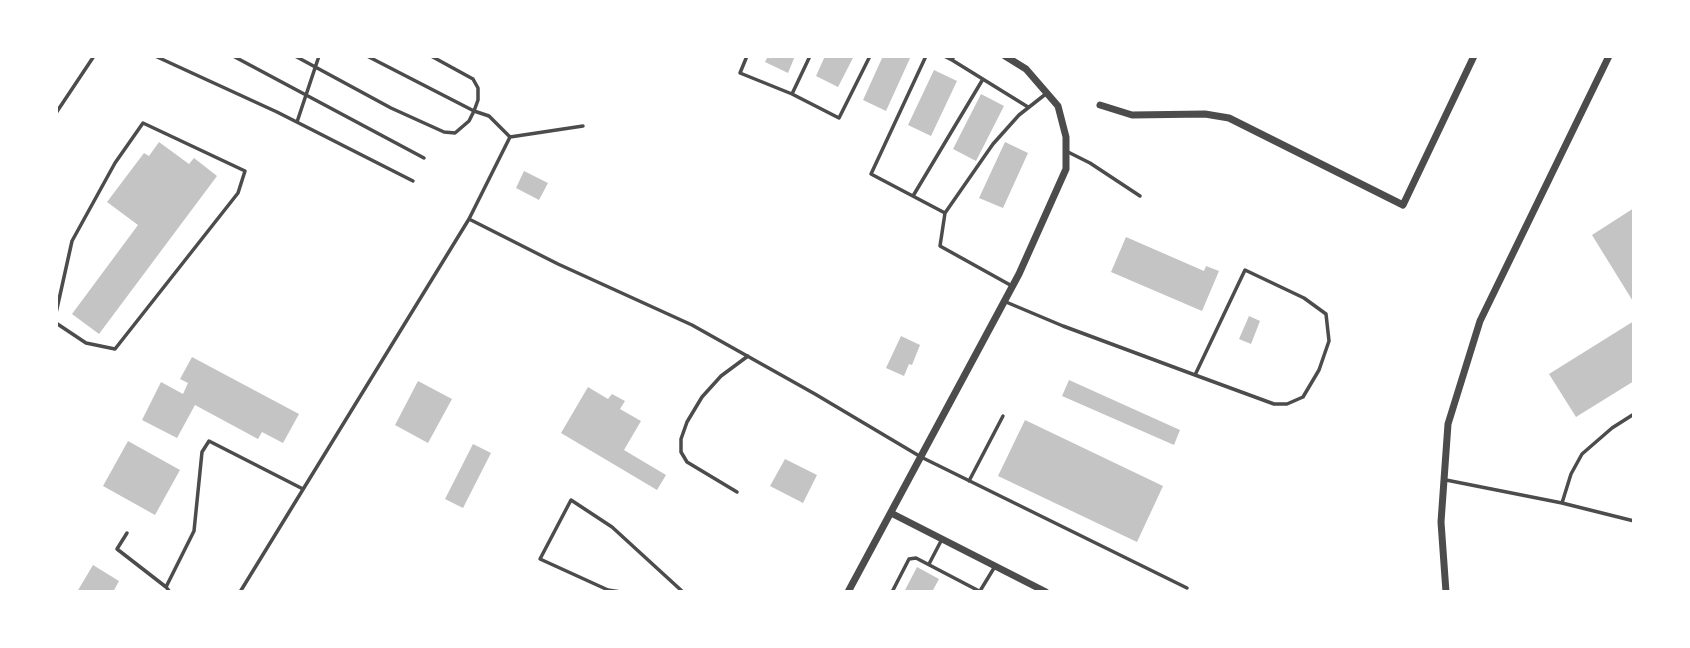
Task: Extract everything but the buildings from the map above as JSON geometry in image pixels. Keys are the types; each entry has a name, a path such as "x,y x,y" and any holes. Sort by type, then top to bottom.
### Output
{"street":[{"path":"848,592 1012,286 1066,169 1066,137 1058,106 1026,69 1005,56"},
{"path":"1100,105 1132,115 1205,114 1229,118 1403,205 1474,56"},
{"path":"1446,592 1441,522 1448,424 1480,321 1609,56"},
{"path":"891,513 1046,592"}],"lane":[{"path":"56,113 94,56"},
{"path":"155,56 413,181"},
{"path":"233,56 424,158"},
{"path":"295,56 391,108 444,132 455,133 462,129 474,111 478,88 472,79 431,56"},
{"path":"296,122 319,56"},
{"path":"367,56 474,111 489,116 510,137"},
{"path":"747,56 740,73 792,94 839,118 870,56"},
{"path":"792,94 810,56"},
{"path":"926,56 871,174 945,213"},
{"path":"944,56 953,58 1028,107"},
{"path":"913,196 983,79"},
{"path":"1012,286 940,246 945,213 993,144 1028,107 1047,93"},
{"path":"56,313 72,241 115,163 143,123 245,171 238,193 115,349 86,343 56,323"},
{"path":"510,137 583,126"},
{"path":"240,592 469,219 510,137"},
{"path":"1066,151 1090,163 1140,196"},
{"path":"469,219 558,264 692,325 921,457 1187,588"},
{"path":"1004,301 1063,326 1195,375 1274,404 1287,404 1303,397 1319,370 1329,341 1326,314 1304,298 1245,270 1195,375"},
{"path":"737,492 687,462 681,452 681,439 687,422 702,397 721,376 748,356"},
{"path":"1562,503 1571,474 1582,453 1634,414"},
{"path":"969,481 1003,416"},
{"path":"166,587 194,531 202,452 209,441 303,489"},
{"path":"1444,480 1562,503 1634,521"},
{"path":"621,592 608,590 540,559 571,500 612,527 683,592"},
{"path":"127,533 117,549 170,592"},
{"path":"929,564 942,539"},
{"path":"892,592 909,559 916,558 929,564 980,592 995,566"}]}
